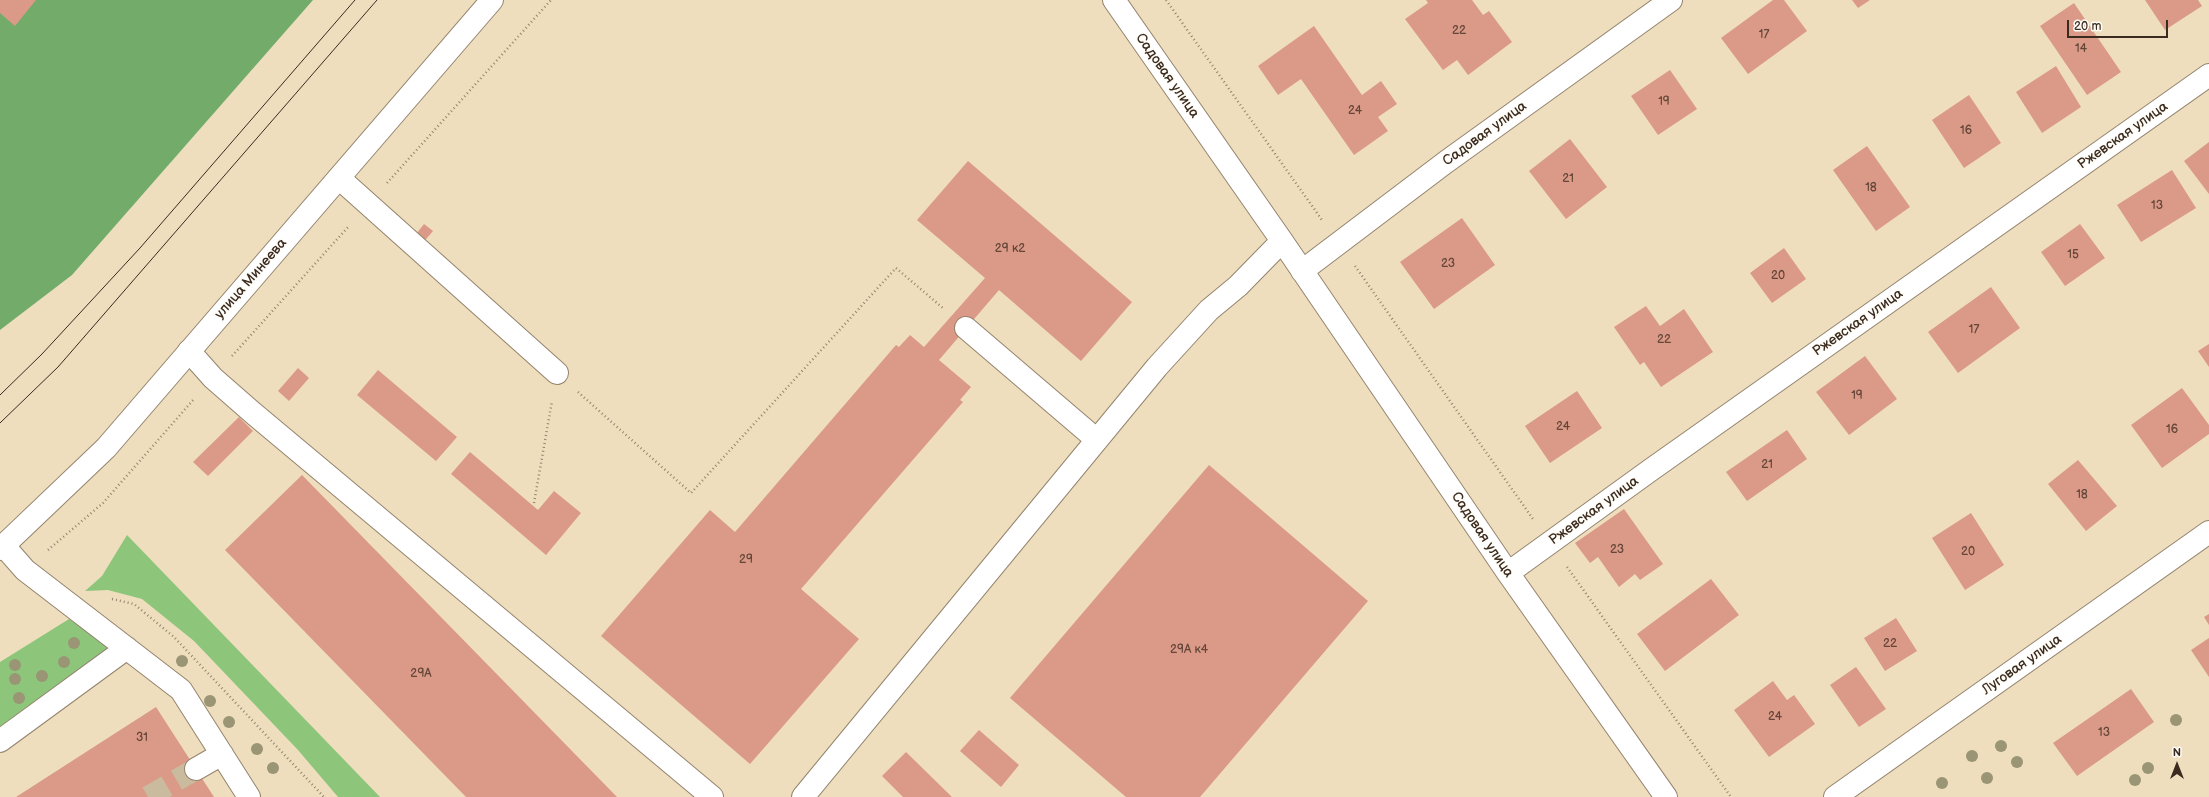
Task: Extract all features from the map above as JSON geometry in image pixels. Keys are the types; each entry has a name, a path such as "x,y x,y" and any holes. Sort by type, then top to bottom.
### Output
{"street":[{"name":"улица Минеева","path":"2,548 106,448 492,0"},
{"name":"Садовая улица","path":"1114,0 1282,241 1508,573 1666,797"},
{"name":"Садовая улица","path":"1302,271 1446,162 1671,0"},
{"name":"Ржевская улица","path":"1508,573 1551,544 1658,464 2209,75"},
{"path":"339,178 557,372"},
{"path":"804,797 1157,367 1210,310 1238,286 1282,241"},
{"path":"966,328 1097,440"},
{"path":"189,351 213,378 712,797"},
{"name":"Луговая улица","path":"1835,797 2209,532"},
{"path":"2,548 25,570 181,690 249,797"},
{"path":"0,741 127,648"},
{"path":"196,769 222,754"}],"path":[{"path":"25,570 103,503 551,0"},
{"path":"1166,0 1731,797"},
{"path":"557,372 691,493 896,268 946,311"},
{"path":"534,503 557,372"}],"green space":[{"path":"0,0 313,0 72,275 0,330"},
{"path":"127,535 380,797 338,797 298,750 194,641 142,599 108,590 85,591 102,576"},
{"path":"69,619 112,649 0,727 0,662"}],"building":[{"path":"0,0 36,0 15,26 0,13"},
{"path":"1426,0 1472,0 1483,15 1489,11 1512,42 1468,75 1457,60 1443,70 1405,19 1428,3"},
{"path":"1773,0 1784,0 1807,31 1748,74 1721,38"},
{"path":"1852,0 1870,0 1858,8"},
{"path":"2145,0 2198,0 2202,6 2165,30"},
{"path":"2074,3 2121,72 2087,95 2040,26"},
{"path":"1314,26 1362,95 1381,81 1397,104 1378,117 1388,131 1354,155 1301,79 1278,95 1258,66"},
{"path":"2056,66 2081,107 2042,133 2016,92"},
{"path":"1670,70 1697,109 1658,135 1631,96"},
{"path":"1969,95 2001,143 1964,168 1932,120"},
{"path":"1570,139 1607,187 1566,219 1529,171"},
{"path":"2209,142 2209,194 2184,161"},
{"path":"1867,146 1910,207 1876,231 1833,170"},
{"path":"968,161 1132,302 1081,361 999,290 939,360 971,387 960,400 963,402 801,589 859,639 750,764 601,636 710,510 735,532 896,345 899,347 910,335 924,347 985,278 917,220"},
{"path":"2172,170 2196,208 2141,242 2117,205"},
{"path":"1462,218 1495,265 1434,309 1400,262"},
{"path":"424,224 433,231 421,245 413,238"},
{"path":"2080,224 2105,258 2065,286 2041,252"},
{"path":"1784,248 1806,279 1772,303 1750,273"},
{"path":"1991,287 2020,328 1958,373 1928,332"},
{"path":"1646,306 1660,326 1684,309 1713,352 1661,387 1644,362 1640,365 1614,327"},
{"path":"2209,344 2209,367 2198,351"},
{"path":"1865,356 1897,399 1849,435 1816,392"},
{"path":"298,368 309,378 289,401 278,391"},
{"path":"378,370 457,437 436,461 357,395"},
{"path":"2182,388 2209,425 2209,434 2162,468 2131,425"},
{"path":"1577,391 1602,428 1550,463 1525,426"},
{"path":"239,417 253,431 208,476 193,462"},
{"path":"1787,430 1807,459 1747,501 1726,472"},
{"path":"470,452 538,510 554,491 581,513 546,555 451,474"},
{"path":"2078,460 2117,506 2086,531 2048,484"},
{"path":"1209,465 1368,601 1200,797 1126,797 1010,698"},
{"path":"302,475 617,797 466,797 225,550"},
{"path":"1624,509 1663,564 1640,580 1635,574 1619,587 1598,557 1590,563 1575,543"},
{"path":"1971,513 2004,565 1965,590 1932,538"},
{"path":"1711,579 1739,615 1665,671 1637,634"},
{"path":"2209,614 2209,625 2204,617"},
{"path":"1896,618 1917,651 1885,671 1864,638"},
{"path":"2209,638 2209,677 2191,650"},
{"path":"1856,667 1886,709 1859,727 1830,685"},
{"path":"1773,681 1787,700 1794,695 1815,724 1769,757 1734,710"},
{"path":"2131,689 2154,722 2077,776 2053,743"},
{"path":"156,707 214,797 16,797"},
{"path":"979,730 1019,765 1001,787 960,751"},
{"path":"906,752 952,797 903,797 882,776"}],"tunnel":[{"path":"148,797 196,769"}],"tram line":[{"path":"0,395 42,354 140,248 355,0"},
{"path":"0,423 58,367 377,0"}]}
